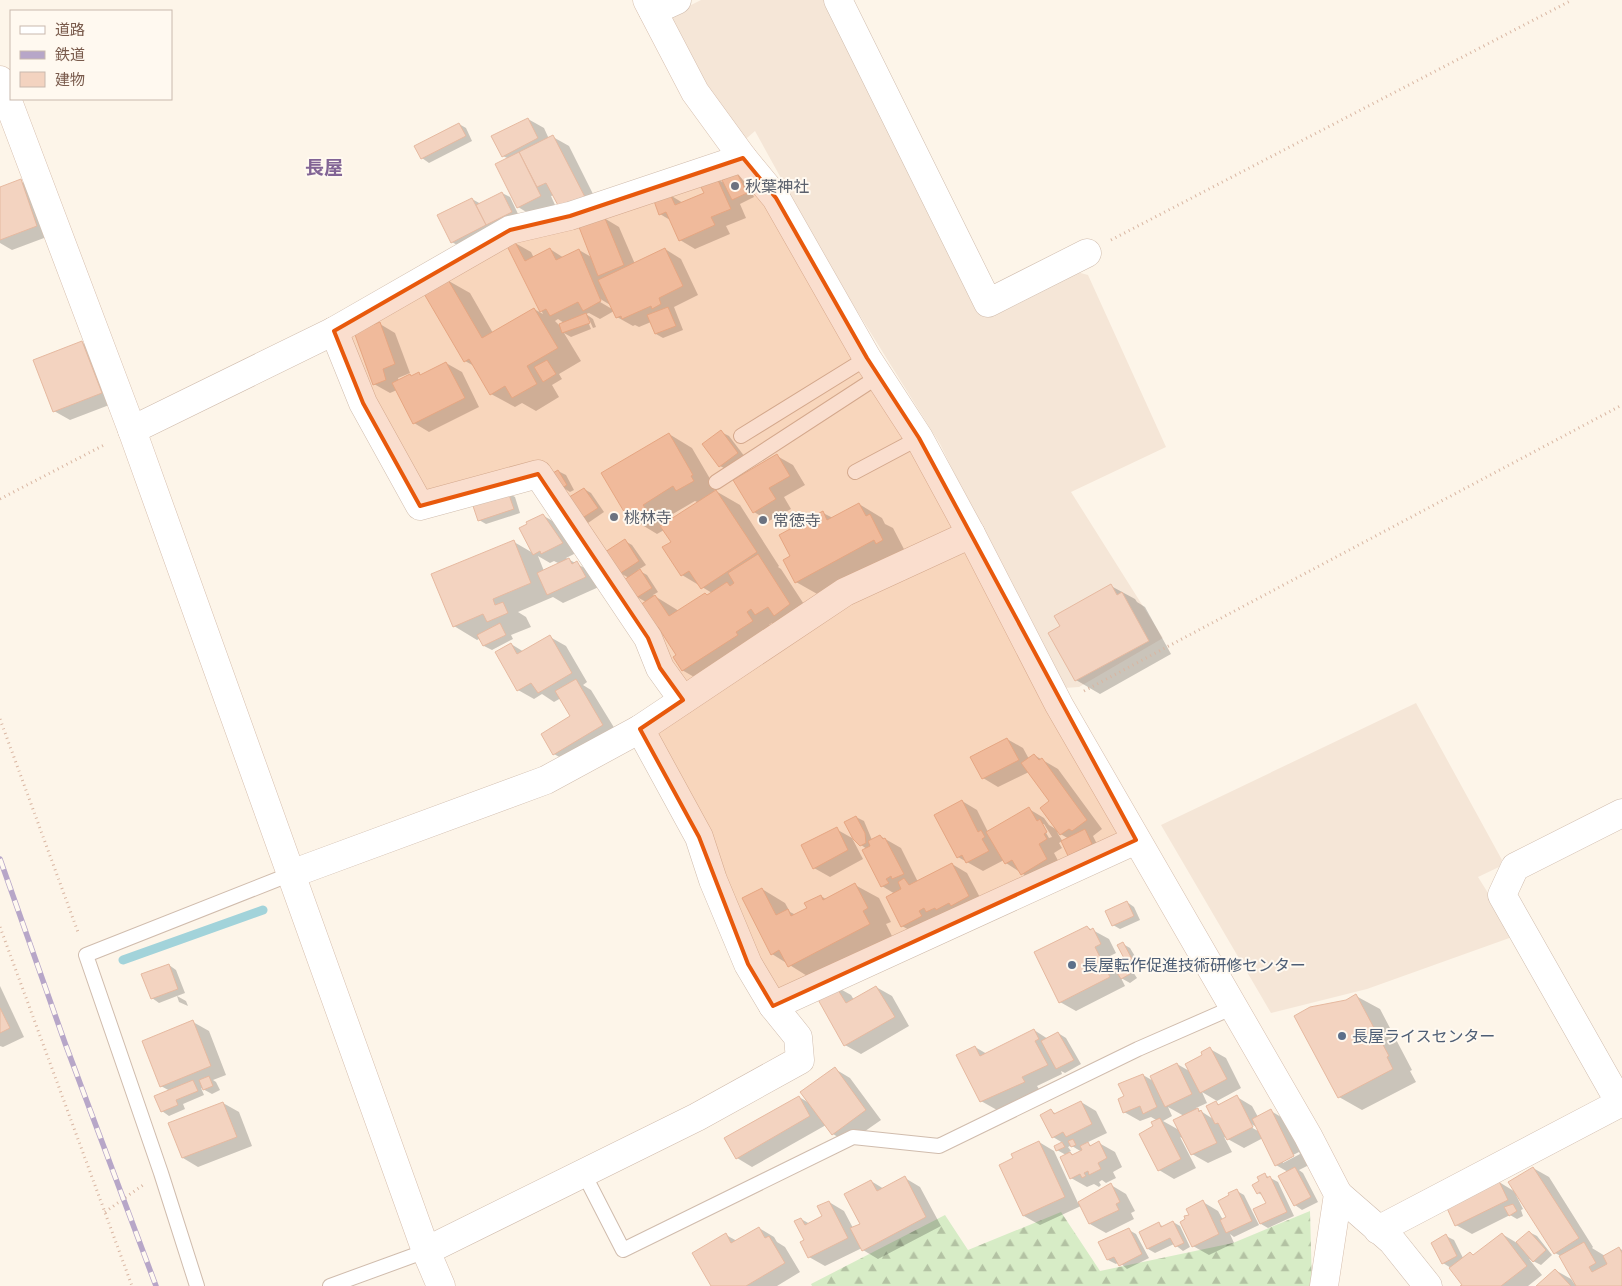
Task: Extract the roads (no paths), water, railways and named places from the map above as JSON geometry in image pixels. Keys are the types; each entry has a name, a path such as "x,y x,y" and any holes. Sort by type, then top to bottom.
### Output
{"street":[{"path":"838,0 988,303 1087,253"},
{"path":"659,4 695,92 743,158 776,198 873,367 919,438 1059,705 1308,1136 1338,1194 1392,1242 1428,1286"},
{"path":"0,80 132,430 426,1251 441,1286"},
{"path":"132,430 334,331 510,230 570,216 743,158"},
{"path":"334,331 363,403 420,506 538,474 648,638 660,668 683,700"},
{"path":"291,874 546,780 640,729 845,592 971,534"},
{"path":"426,1251 697,1117 800,1060 798,1037 773,1006 748,964 713,880 699,837 640,729"},
{"path":"1378,1230 1621,1103 1502,895 1515,867 1622,813"},
{"path":"773,1006 1136,840"},
{"path":"1324,1286 1338,1194"}],"lane":[{"path":"741,436 873,367"},
{"path":"716,482 873,367"},
{"path":"855,472 919,438"},
{"path":"197,1286 161,1173 86,955 291,874"},
{"path":"584,1174 623,1250 853,1137 939,1146 1138,1049 1234,1007"},
{"path":"330,1286 426,1251"}],"waterway":[{"path":"123,960 263,910"}],"railway":[{"path":"0,859 65,1043 156,1286"}],"place":[{"name":"秋葉神社","path":"735,186"},
{"name":"桃林寺","path":"614,517"},
{"name":"常徳寺","path":"763,520"},
{"name":"長屋転作促進技術研修センター","path":"1072,965"},
{"name":"長屋ライスセンター","path":"1342,1036"}],"district":[{"name":"長屋","path":"324,167"}]}
